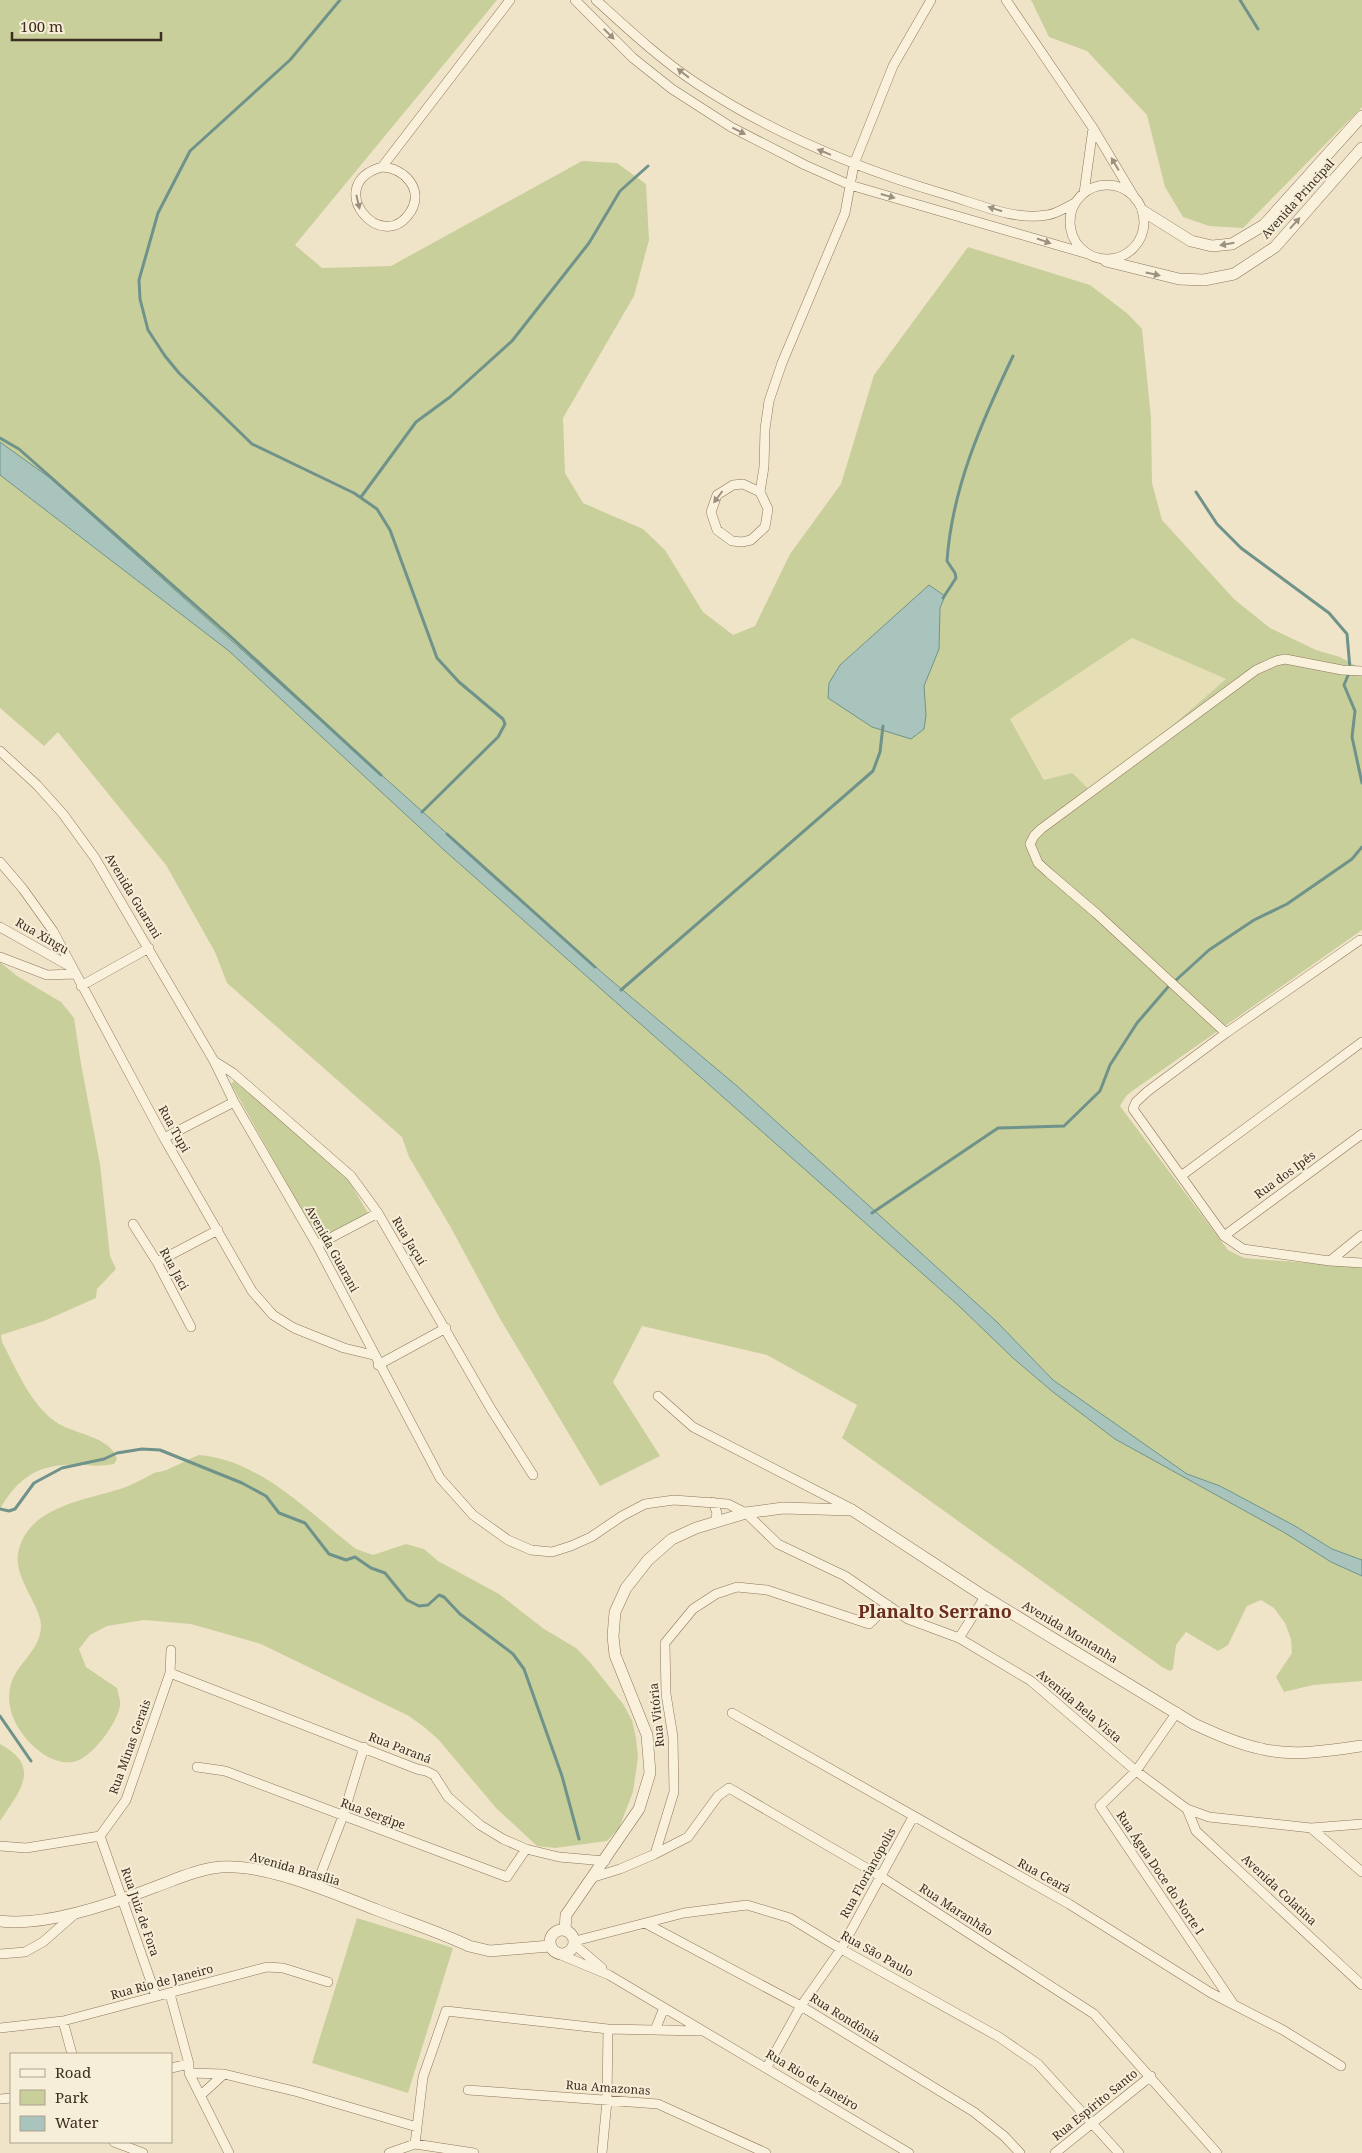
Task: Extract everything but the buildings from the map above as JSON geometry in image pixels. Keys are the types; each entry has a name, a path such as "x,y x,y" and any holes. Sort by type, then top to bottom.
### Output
{"street":[{"path":"382,167 399,170 406,175 414,191 415,200 408,215 402,221 385,226 368,220 362,214 356,198 360,181 373,170 382,167 510,0"},
{"path":"575,0 633,58 672,89 731,127 850,185 1088,254 1106,261 1125,255 1135,247 1141,236 1144,224 1142,211 1093,128 1006,0"},
{"path":"596,0 643,42 694,82 747,115 807,146 880,175 1014,215 1050,215 1075,204"},
{"path":"760,492 742,484 733,485 717,495 711,512 717,530 732,541 742,542 759,534 765,527 768,509 760,492 764,467 765,429 769,401 782,363 845,213 854,164 893,66 931,0"},
{"name":"Avenida Principal","path":"1142,211 1191,241 1212,246 1232,244 1264,225 1362,116"},
{"path":"1084,193 1093,128"},
{"name":"Avenida Principal","path":"1106,261 1179,279 1204,280 1234,274 1275,247 1362,148"},
{"path":"1088,254 1077,244 1071,231 1070,217 1075,204 1084,193 1097,187 1112,186 1125,190 1136,200"},
{"path":"1226,1034 1097,914 1038,863 1030,844 1034,836 1041,829 1256,670 1285,659 1362,671"},
{"name":"Avenida Guarani","path":"1,753 37,785 63,814 95,858 214,1061 234,1102 317,1245 378,1365 440,1478 472,1514 508,1540 531,1550 552,1552 572,1546 645,1504 674,1500 713,1502 728,1504 746,1513"},
{"name":"Rua Tupi","path":"0,862 23,889 53,931 164,1138 252,1291 273,1315 294,1328 344,1348 373,1355"},
{"name":"Rua Xingu","path":"0,927 73,971"},
{"path":"1360,940 1148,1091 1134,1105 1133,1109 1224,1236 1243,1249 1330,1261 1362,1263"},
{"path":"81,986 149,948"},
{"path":"0,956 47,975 73,971"},
{"path":"1181,1176 1362,1042"},
{"name":"Rua Jaçuí","path":"214,1061 233,1073 351,1176 378,1213 491,1408 533,1475"},
{"path":"164,1138 234,1102"},
{"name":"Rua dos Ipês","path":"1224,1236 1362,1134"},
{"path":"317,1245 378,1213"},
{"name":"Rua Jaci","path":"133,1224 157,1262 191,1327"},
{"path":"157,1262 218,1230"},
{"path":"1330,1261 1362,1235"},
{"path":"378,1365 446,1328"},
{"path":"658,1396 693,1427 852,1510"},
{"path":"713,1502 718,1513 715,1523"},
{"path":"565,1930 566,1915 594,1877 639,1809 650,1773 647,1735 615,1655 613,1636 615,1612 626,1588 648,1560 672,1539 715,1523 746,1513 783,1508 852,1510"},
{"name":"Avenida Montanha","path":"852,1510 985,1597 1194,1724 1228,1739 1264,1750 1307,1752 1362,1746"},
{"name":"Avenida Bela Vista","path":"746,1513 778,1544 845,1576 908,1619 958,1638 1031,1680 1136,1772 1187,1809 1209,1817 1311,1828 1362,1824"},
{"name":"Rua Vitória","path":"655,1854 674,1792 673,1737 666,1694 665,1643 693,1609 716,1594 737,1587 767,1590 868,1624 888,1606"},
{"path":"958,1638 985,1597"},
{"name":"Rua Minas Gerais","path":"100,1836 126,1800 170,1673 171,1650"},
{"name":"Rua Paraná","path":"170,1673 364,1747 416,1769 426,1770 434,1776 438,1785 448,1797 480,1825 526,1849 559,1857 605,1861"},
{"name":"Rua Água Doce do Norte I","path":"1177,1712 1136,1772 1100,1806 1234,2005"},
{"name":"Rua Ceará","path":"732,1713 913,1818 1068,1904 1211,1993 1283,2030 1341,2066"},
{"path":"316,1886 343,1816 364,1747"},
{"name":"Rua Sergipe","path":"197,1767 225,1771 507,1877 526,1849"},
{"name":"Rua Maranhão","path":"655,1854 688,1837 718,1796 729,1788 880,1876 1094,2014 1151,2076 1217,2153"},
{"name":"Avenida Colatina","path":"1187,1809 1196,1830 1362,1985"},
{"name":"Rua Florianópolis","path":"766,2067 801,2006 841,1949 913,1818"},
{"path":"1311,1828 1362,1872"},
{"path":"0,1846 26,1848 100,1836"},
{"name":"Rua Juiz de Fora","path":"100,1836 156,1996"},
{"path":"594,1877 620,1869 655,1854"},
{"name":"Avenida Brasília","path":"0,1921 38,1919 79,1911 122,1900 211,1868 231,1866 254,1869 316,1886 469,1946 490,1951 550,1946"},
{"name":"Rua São Paulo","path":"575,1943 684,1913 746,1905 790,1918 841,1949 999,2037 1038,2064 1119,2153"},
{"path":"0,1954 25,1952 37,1946 79,1911"},
{"name":"Rua Rondônia","path":"645,1923 801,2006 974,2112 1004,2136 1020,2153"},
{"path":"565,1930 572,1934 575,1943 570,1952 561,1954 554,1952 550,1946 553,1934 565,1930"},
{"name":"Rua Rio de Janeiro","path":"575,1943 609,1974"},
{"name":"Rua Rio de Janeiro","path":"561,1954 609,1974 701,2031 766,2067 909,2153"},
{"name":"Rua Rio de Janeiro","path":"0,2028 63,2021 267,1967 283,1968 328,1982"},
{"path":"170,1994 189,2069 225,2151"},
{"path":"655,2030 664,2008"},
{"name":"Rua Rio de Janeiro","path":"417,2127 423,2077 446,2011 608,2029 701,2031"},
{"path":"63,2021 72,2053"},
{"path":"602,2153 607,2101 608,2029"},
{"path":"172,2068 224,2074 298,2092 417,2127 416,2144"},
{"path":"201,2095 224,2074"},
{"name":"Rua Espírito Santo","path":"1055,2153 1151,2076"},
{"name":"Rua Amazonas","path":"468,2090 658,2104 766,2153"},
{"path":"117,2143 143,2153"},
{"path":"389,2153 416,2144 474,2153"}],"shaded area":[{"path":"1132,638 1226,679 1094,794 1045,780 1010,719"}],"green space":[{"path":"0,0 497,0 295,245 322,268 391,266 582,161 617,163 646,184 649,240 634,296 563,418 565,473 583,503 643,529 665,550 703,612 733,635 755,626 790,554 841,484 874,375 968,247 1090,285 1128,314 1142,329 1151,418 1152,483 1162,520 1234,599 1270,628 1316,650 1340,657 1362,669 1362,930 1135,1089 1126,1096 1120,1106 1228,1250 1244,1258 1362,1267 1362,1560 1332,1549 1295,1526 1220,1486 1187,1474 1053,1380 997,1322 737,1086 606,976 50,478 0,442","holes":["929,585 945,596 940,608 939,649 924,686 840,665","1132,638 1226,679 1094,794 1072,773 1044,780 1010,719"]},
{"path":"1031,0 1362,0 1362,107 1243,228 1209,226 1183,217 1165,187 1147,115 1087,51 1049,37"},
{"path":"0,475 229,651 444,850 958,1305 1013,1358 1053,1392 1115,1439 1285,1533 1331,1562 1362,1576 1362,1681 1313,1685 1284,1692 1276,1677 1292,1653 1291,1639 1285,1623 1274,1608 1261,1600 1247,1606 1228,1645 1218,1651 1186,1632 1176,1645 1173,1669 1170,1671 1162,1667 842,1438 857,1405 767,1355 642,1326 613,1382 660,1456 600,1486 499,1317 450,1226 409,1157 402,1137 227,983 215,952 166,865 58,732 44,746 0,708"},
{"path":"0,962 17,976 61,1002 74,1018 100,1164 110,1256 116,1269 97,1289 96,1298 44,1321 1,1335 2,1342 24,1385 39,1406 56,1422 107,1445 117,1459 114,1464 108,1465 63,1465 40,1470 22,1481 0,1509"},
{"path":"234,1081 346,1176 368,1213 319,1241 231,1084"},
{"path":"199,1455 222,1459 264,1477 356,1549 373,1555 406,1544 424,1549 438,1561 499,1594 544,1629 576,1648 589,1661 623,1704 632,1720 638,1757 633,1792 619,1828 607,1841 555,1848 537,1846 496,1808 438,1739 409,1716 261,1644 191,1624 144,1620 107,1626 90,1635 79,1649 86,1667 117,1688 120,1704 114,1722 102,1740 88,1755 73,1762 62,1762 52,1759 33,1746 18,1727 13,1717 9,1693 17,1672 35,1646 41,1625 37,1610 20,1573 18,1554 23,1538 33,1525 45,1515 60,1507 123,1488"},
{"path":"0,1744 13,1753 21,1762 24,1771 20,1790 0,1821"},
{"path":"357,1918 453,1948 408,2093 312,2063"}],"water":[{"path":"0,442 50,478 606,976 737,1086 997,1322 1053,1380 1187,1474 1220,1486 1295,1526 1332,1549 1362,1560 1362,1576 1331,1562 1285,1533 1115,1439 1053,1392 1013,1358 958,1305 444,850 229,651 0,475"},
{"path":"929,585 945,596 940,608 939,649 924,686 926,715 924,729 911,739 872,727 828,698 829,683 840,665"}],"waterway":[{"path":"340,0 290,60 190,151 158,213 139,280 140,299 148,330 165,356 179,373 252,444 354,493 377,509 390,530 437,658 459,682 503,719 505,724 498,737 422,812"},
{"path":"1240,0 1258,29"},
{"path":"361,497 416,422 450,397 512,341 589,243 620,191 648,166"},
{"path":"943,598 956,578 947,561 955,507 962,481 990,405 1013,356"},
{"path":"0,438 19,449 230,636 381,775"},
{"path":"1196,492 1217,524 1241,548 1329,613 1347,634 1350,669"},
{"path":"1349,673 1344,685 1355,711 1352,737 1362,783"},
{"path":"621,990 873,771 880,752 883,726"},
{"path":"447,834 595,967"},
{"path":"1175,981 1209,950 1254,920 1287,904 1352,859 1362,847"},
{"path":"872,1213 998,1128 1064,1126 1100,1091 1110,1065 1137,1023 1168,987"},
{"path":"0,1509 9,1511 15,1509 34,1483 62,1468 104,1459 117,1453 142,1449 160,1450 242,1483 266,1496 279,1513 305,1523 329,1554 346,1560 355,1557 371,1568 385,1573 407,1600 419,1606 428,1605 439,1595 444,1597 460,1614 513,1654 524,1669 562,1776 579,1839"},
{"path":"0,1716 31,1761"}],"district":[{"name":"Planalto Serrano","path":"935,1612"}]}
